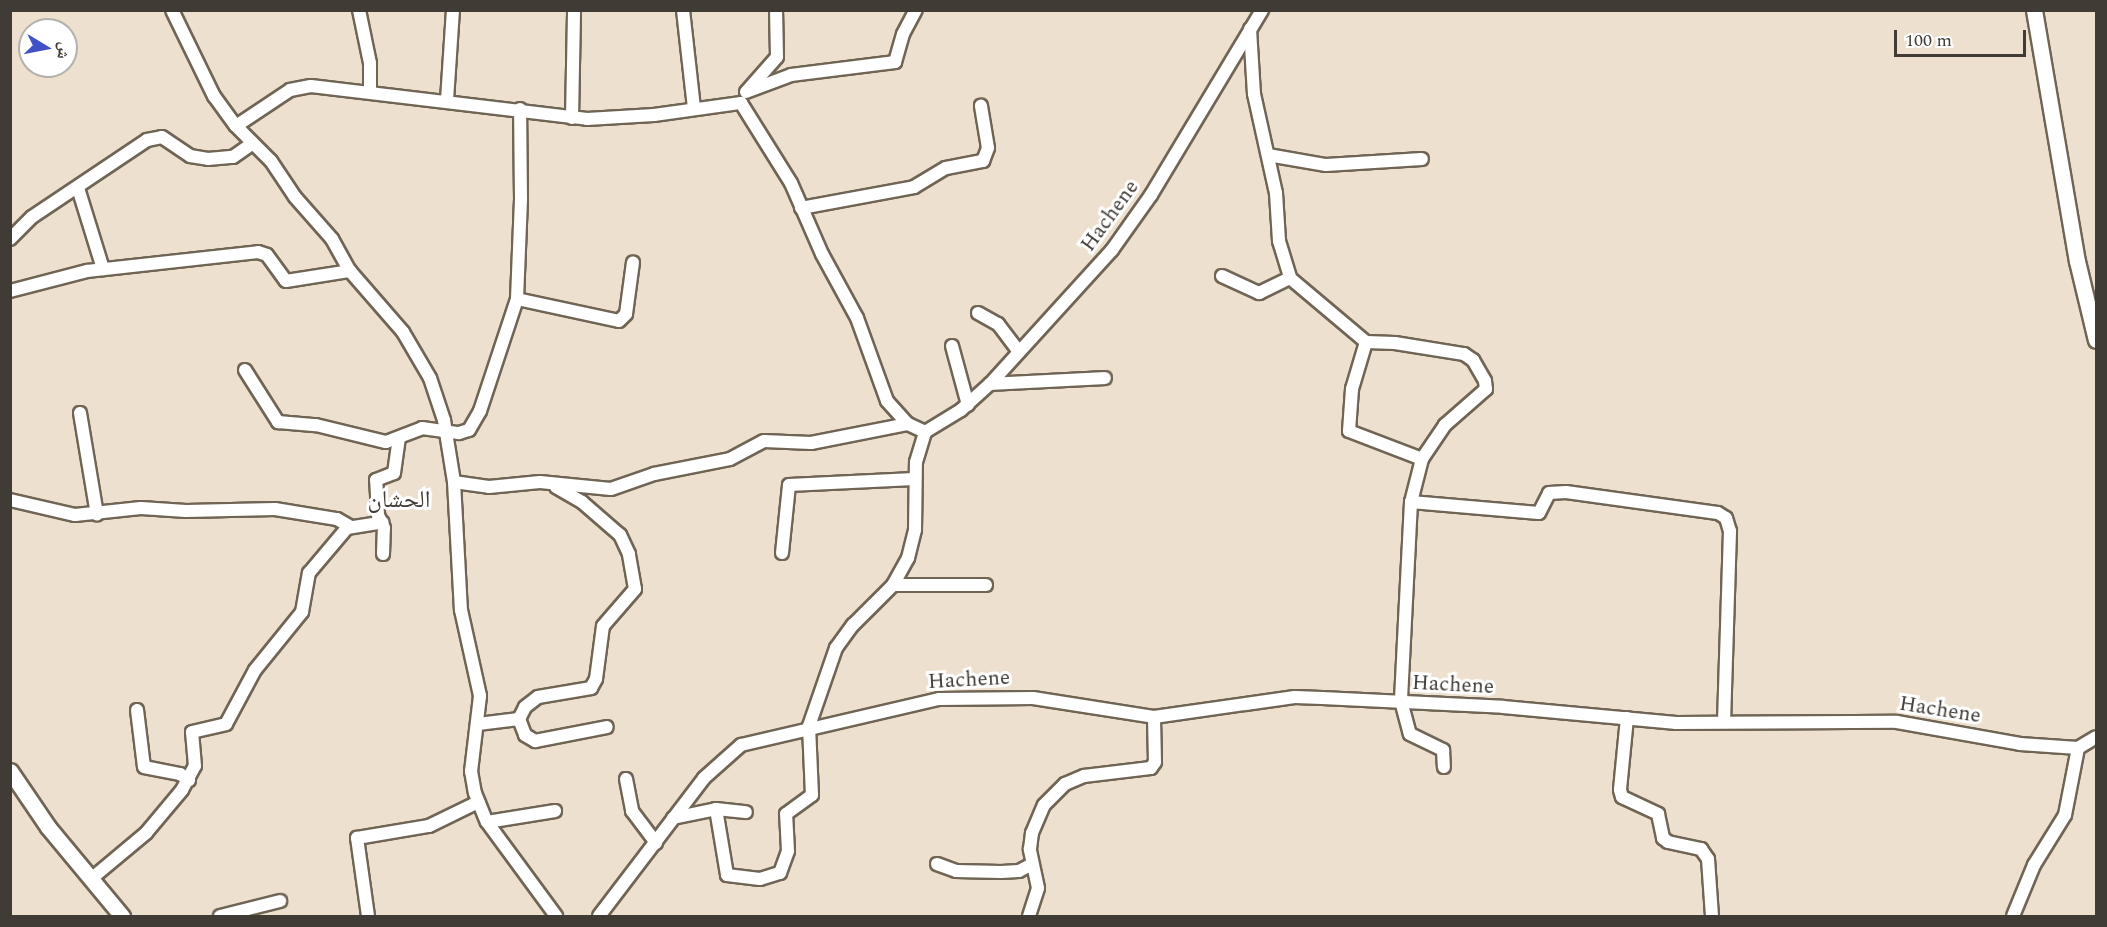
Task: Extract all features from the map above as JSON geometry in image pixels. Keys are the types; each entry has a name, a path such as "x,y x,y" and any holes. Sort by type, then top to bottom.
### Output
{"main road":[{"path":"2034,10 2077,261 2097,340"},
{"path":"10,771 48,827 122,916"}],"street":[{"path":"187,10 174,15 199,69 236,126 253,143 332,239 350,271 417,353 437,397 446,432 454,482 461,610 480,696 471,771 478,802 487,822 555,916"},
{"path":"359,10 370,63 370,91"},
{"path":"447,100 453,10"},
{"path":"572,118 574,10"},
{"path":"683,10 694,108"},
{"path":"743,97 777,57 776,10"},
{"path":"236,126 290,90 324,86 520,109 572,118 627,118 694,108 743,97 770,86 786,76 895,62 903,34 916,10"},
{"name":"Hachene","path":"925,432 968,405 1085,283 1134,219 1262,10"},
{"path":"1250,29 1254,94 1276,193 1279,241 1290,278 1366,342 1464,354 1482,371 1486,388 1445,425 1422,459 1411,502 1401,701 1410,734 1438,745 1443,750 1444,767"},
{"path":"716,809 727,875 760,879 780,873 788,851 786,814 812,795 809,726 836,648 853,625 893,585 904,567 914,540 914,479 925,432 908,424 887,401 856,318 782,165 743,97"},
{"path":"801,208 914,187 946,168 983,161 988,148 981,106"},
{"path":"245,370 278,422 316,425 386,442 422,428 465,432 474,424 517,299 521,199 520,109"},
{"path":"10,239 32,217 154,138 166,139 190,156 208,159 233,157 253,143"},
{"path":"1268,155 1326,165 1422,159"},
{"path":"78,189 103,269"},
{"path":"10,291 103,269 262,252 286,280 350,271"},
{"path":"517,299 619,321 626,314 633,262"},
{"path":"1222,276 1259,293 1290,278"},
{"path":"978,313 998,324 1019,352"},
{"path":"1366,342 1352,389 1349,431 1422,459"},
{"path":"952,346 968,405"},
{"path":"990,384 1105,378"},
{"path":"80,412 97,514"},
{"path":"454,482 489,487 553,484 620,488 654,474 730,459 764,441 811,443 908,424"},
{"path":"383,554 383,522 378,515 376,480 394,472 399,438"},
{"path":"782,553 789,485 914,479"},
{"path":"553,484 582,502 620,535 630,554 635,588 603,626 598,638 596,679 591,688 538,697 525,707 519,719 525,735 535,741 607,727"},
{"path":"1411,502 1539,513 1549,493 1566,492 1718,513 1726,518 1730,531 1724,722"},
{"path":"10,500 75,515 141,508 186,511 275,509 337,519 351,527 383,522"},
{"path":"91,879 146,833 189,780 195,766 192,732 226,724 255,670 302,612 309,573 351,527"},
{"path":"893,585 986,585"},
{"name":"Hachene","path":"599,916 656,843 672,818 730,752 756,739 924,701 984,696 1049,699 1154,717 1295,698 1401,701 1627,718 1724,722 1897,722 2020,744 2078,748"},
{"path":"137,710 144,767 180,774 189,780"},
{"path":"1029,916 1038,888 1030,849 1035,819 1053,792 1084,777 1151,768 1155,762 1154,717"},
{"path":"1627,718 1620,790 1622,797 1658,814 1663,838 1668,842 1701,849 1708,859 1712,916"},
{"path":"478,724 519,719"},
{"path":"2018,915 2034,865 2065,815 2078,748 2097,737"},
{"path":"626,779 632,811 656,843"},
{"path":"368,916 357,838 429,826 478,802"},
{"path":"672,818 716,809 746,812"},
{"path":"487,822 555,811"},
{"path":"937,864 956,871 1001,872 1019,871 1032,864"},
{"path":"220,916 280,901"}],"district":[{"name":"الحشان","path":"399,501"}]}
